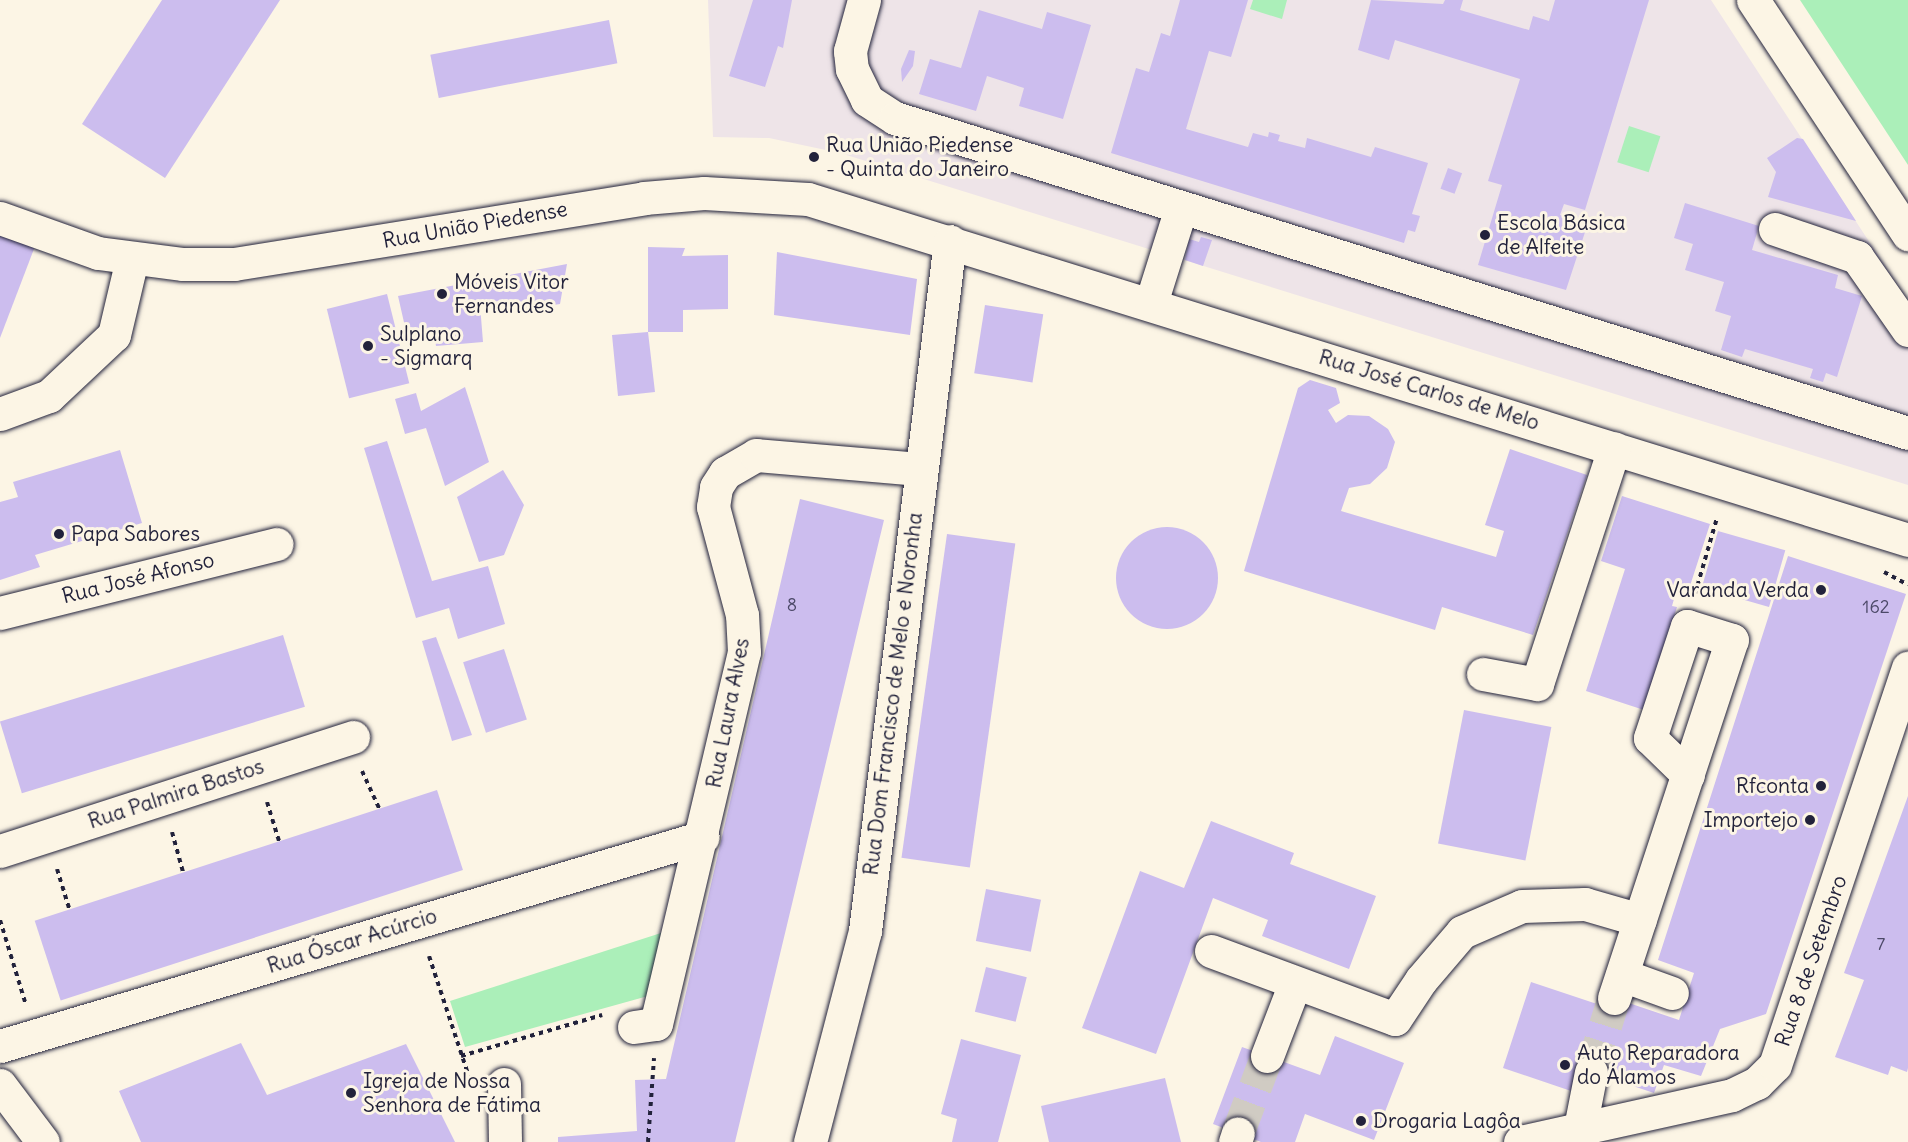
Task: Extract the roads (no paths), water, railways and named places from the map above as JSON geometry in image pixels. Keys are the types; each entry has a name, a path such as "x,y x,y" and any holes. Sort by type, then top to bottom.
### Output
{"street":[{"path":"864,0 850,51 852,69 867,100 881,111 1180,207 1908,433"},
{"path":"1753,0 1908,234"},
{"name":"Rua União Piedense","path":"0,218 63,243 132,259 224,264 284,258 587,205 704,193 808,199 950,241"},
{"path":"1151,303 1180,207"},
{"path":"1775,229 1857,257 1908,330"},
{"name":"Rua José Carlos de Melo","path":"950,241 1908,540"},
{"name":"Rua Dom Francisco de Melo e Noronha","path":"810,1142 865,931 920,468 950,241"},
{"path":"0,414 49,396 114,336 132,259"},
{"path":"1483,674 1537,684 1614,448"},
{"name":"Rua Laura Alves","path":"632,1022 704,837 740,675 745,632 713,507 716,487 725,473 756,455 920,468"},
{"name":"Rua José Afonso","path":"0,613 277,544"},
{"name":"Rua 8 de Setembro","path":"1520,1142 1732,1095 1756,1083 1775,1065 1908,668"},
{"name":"Rua Palmira Bastos","path":"0,851 353,737"},
{"path":"1672,993 1618,987 1688,775"},
{"name":"Rua Óscar Acúrcio","path":"0,1046 704,837"},
{"path":"1211,951 1395,1019 1421,980 1462,932 1522,906 1585,904 1640,920"},
{"path":"1267,1056 1295,983"},
{"path":"1580,1128 1591,1072"},
{"path":"0,1084 43,1142"},
{"path":"488,1086 505,1142"}],"tunnel":[{"path":"1591,1072 1614,998"},
{"path":"1238,1133 1267,1056"}],"place":[{"name":"Rua União Piedense - Quinta do Janeiro","path":"814,157"},
{"name":"Escola Básica de Alfeite","path":"1485,235"},
{"name":"Móveis Vitor Fernandes","path":"442,294"},
{"name":"Sulplano - Sigmarq","path":"368,346"},
{"name":"Papa Sabores","path":"59,534"},
{"name":"Varanda Verda","path":"1821,590"},
{"name":"Rfconta","path":"1821,786"},
{"name":"Importejo","path":"1810,820"},
{"name":"Auto Reparadora do Álamos","path":"1565,1065"},
{"name":"Igreja de Nossa Senhora de Fátima","path":"351,1093"},
{"name":"Drogaria Lagôa","path":"1361,1121"}]}
